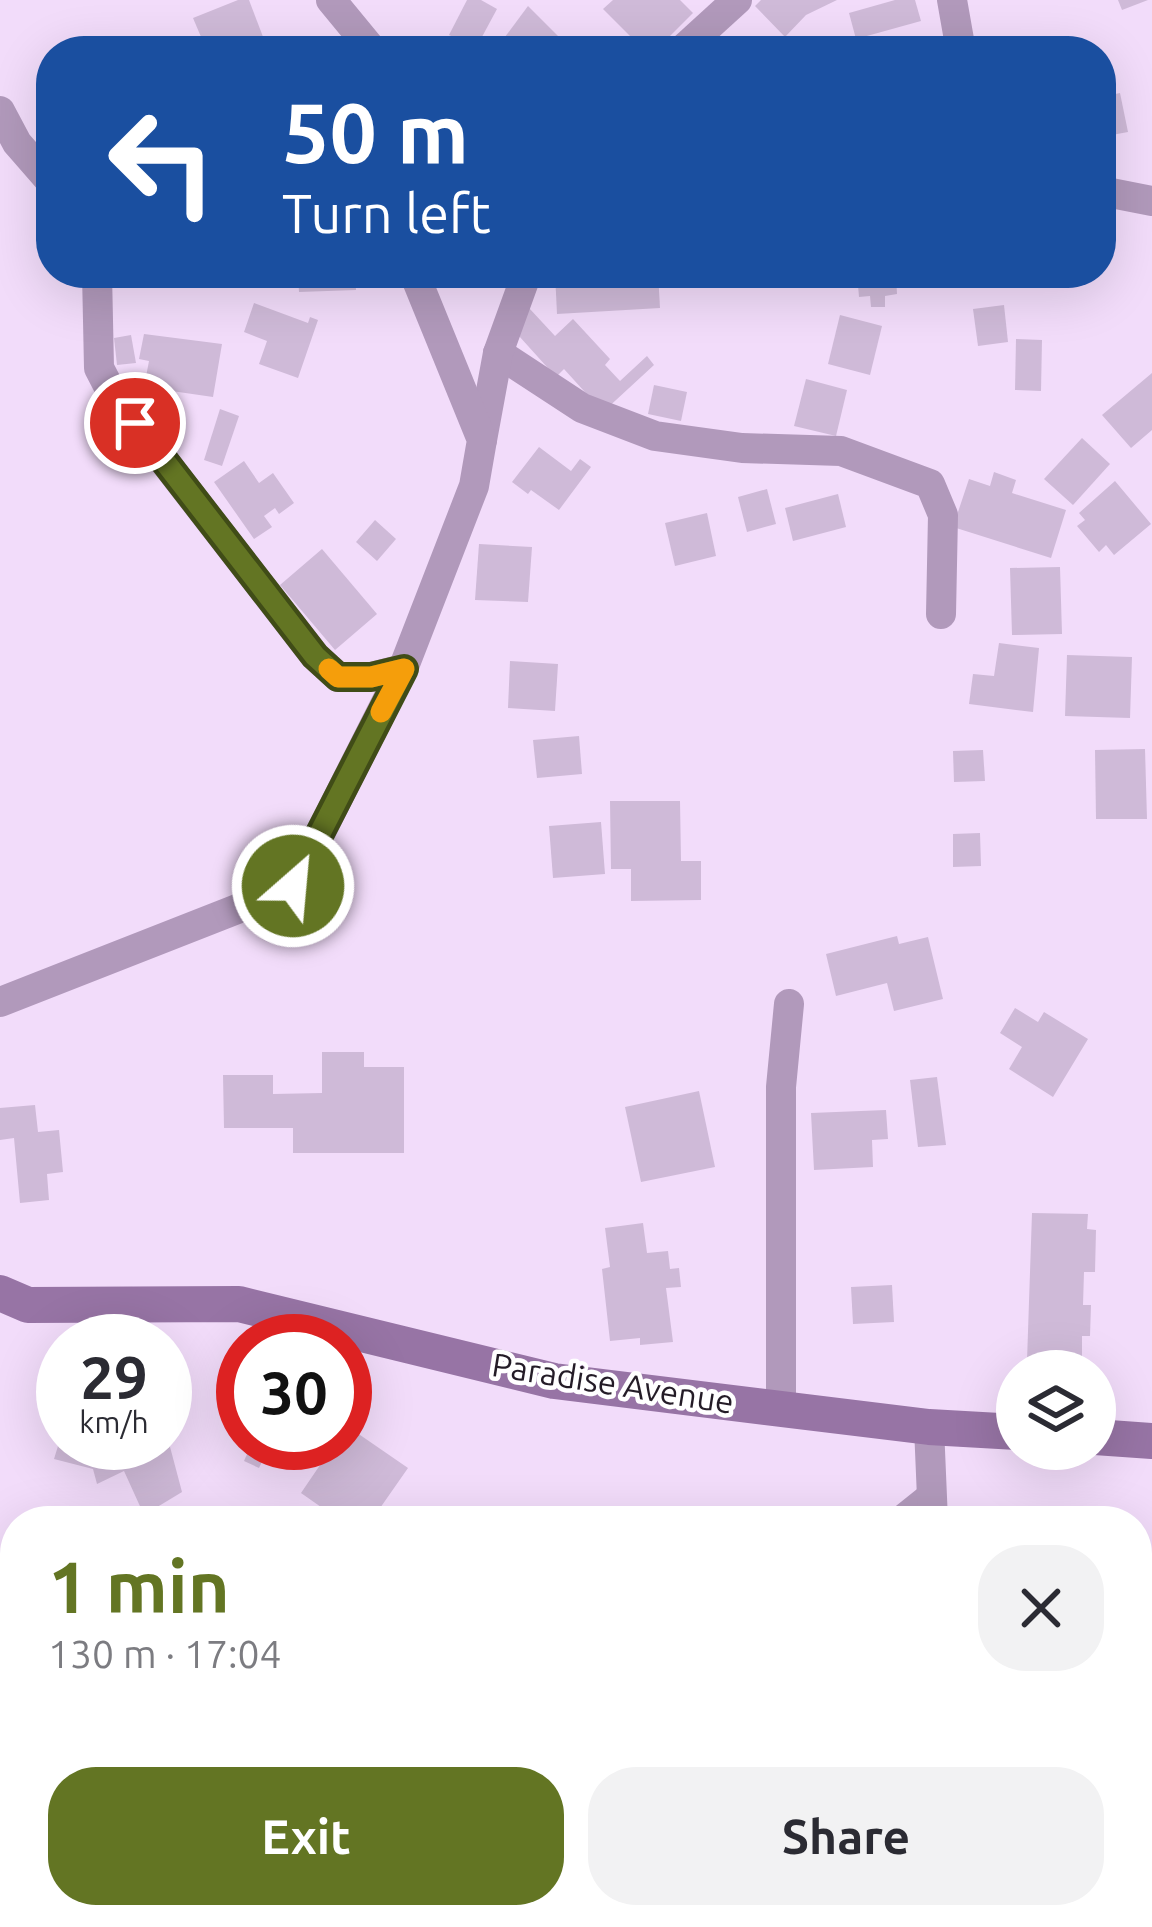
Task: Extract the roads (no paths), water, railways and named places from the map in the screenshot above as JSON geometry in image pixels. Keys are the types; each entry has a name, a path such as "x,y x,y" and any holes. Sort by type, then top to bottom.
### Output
{"street":[{"path":"331,0 361,36"},
{"path":"697,36 737,0"},
{"path":"952,0 958,36"},
{"path":"0,111 16,143 36,165"},
{"path":"1116,194 1152,201"},
{"path":"97,288 99,368 113,395 315,656 338,677 371,677 404,669"},
{"path":"420,288 482,440"},
{"path":"0,1002 293,886 404,669 474,486 498,353 522,288"},
{"path":"498,353 582,408 655,436 742,448 842,451 930,484 943,514 941,614"},
{"path":"781,1408 781,1087 789,1004"},
{"name":"Paradise Avenue","path":"0,1294 28,1305 239,1304 554,1381 929,1427 996,1431"},
{"path":"929,1427 931,1506"},
{"path":"1116,1438 1152,1441"}],"lane":[{"path":"908,1506 929,1489"}]}
